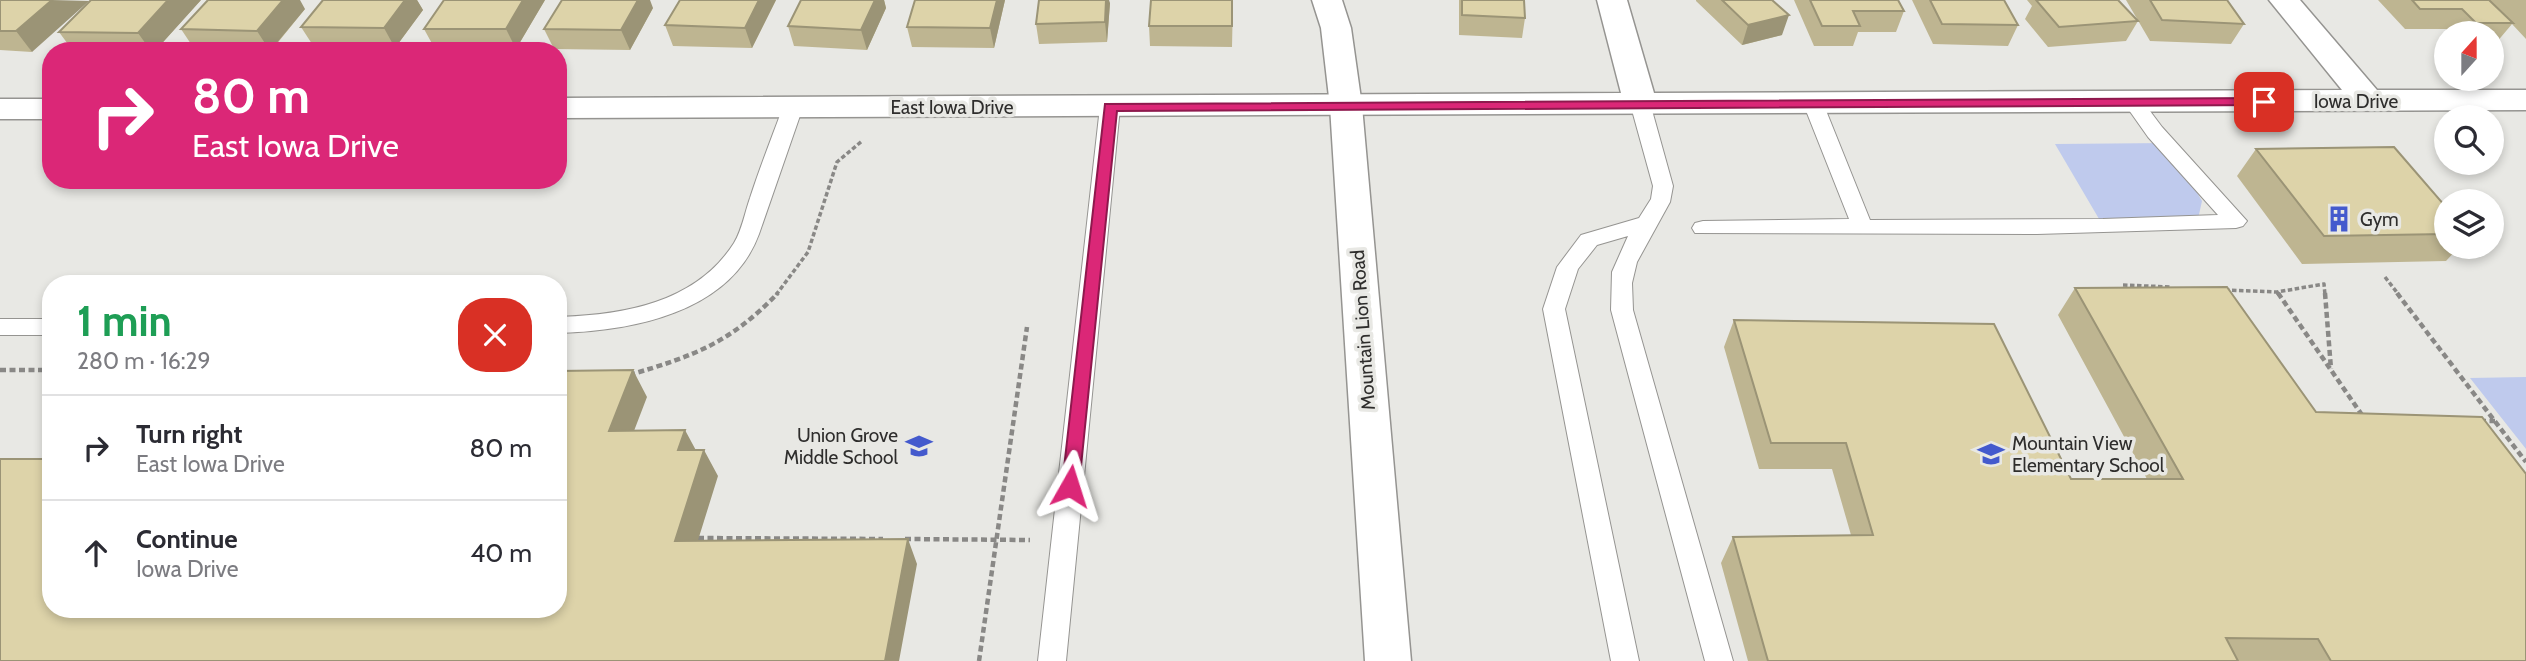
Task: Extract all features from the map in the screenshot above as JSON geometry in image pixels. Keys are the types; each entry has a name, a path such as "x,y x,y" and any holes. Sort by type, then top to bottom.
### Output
{"street":[{"name":"Mountain Lion Road","path":"1327,0 1336,28 1346,106 1388,661"},
{"path":"1612,0 1640,103"},
{"path":"2284,0 2368,101"},
{"name":"Iowa Drive","path":"1346,106 2526,100"},
{"name":"East Iowa Drive","path":"567,108 1346,106"},
{"path":"0,109 42,109"}],"lane":[{"path":"1640,103 1645,130 1660,162 1662,196 1627,255 1619,284 1622,310 1719,661"},
{"path":"1813,103 1862,225"},
{"path":"1703,228 1862,225 2157,226 2236,221 2155,132 2134,103"},
{"path":"567,325 594,325 679,305 714,278 743,247 793,107"},
{"path":"1052,661 1110,107"},
{"path":"1625,661 1554,309 1568,267 1589,240 1646,223"},
{"path":"0,327 42,327"}],"path":[{"path":"2385,277 2526,462"},
{"path":"2213,289 2277,292 2324,284 2331,369"},
{"path":"2123,285 2174,288"},
{"path":"2277,292 2366,421"},
{"path":"979,661 1027,327"},
{"path":"0,370 42,370"},
{"path":"2469,421 2495,421"},
{"path":"698,537 888,539"},
{"path":"901,539 1065,540"}],"shaded area":[{"path":"2168,143 2202,201 2198,219 2102,224 2055,144"},
{"path":"2526,377 2526,449 2470,378"}],"building":[{"path":"0,0 52,0 16,31 0,31"},
{"path":"91,0 168,0 138,33 59,32"},
{"path":"208,0 283,0 257,31 181,29"},
{"path":"323,0 405,0 384,28 301,27"},
{"path":"444,0 523,0 506,29 424,29"},
{"path":"562,0 638,0 621,30 544,29"},
{"path":"680,0 759,0 745,28 665,25"},
{"path":"801,0 875,0 861,30 788,26"},
{"path":"915,0 997,0 990,28 907,27"},
{"path":"1039,0 1106,0 1105,22 1036,24"},
{"path":"1151,0 1232,0 1232,26 1149,26"},
{"path":"1462,0 1524,0 1525,18 1462,15"},
{"path":"1722,0 1772,0 1789,15 1748,25"},
{"path":"1810,0 1898,0 1904,11 1853,11 1860,26 1822,26"},
{"path":"1930,0 2004,0 2018,25 1942,24"},
{"path":"2036,0 2118,0 2138,21 2059,27"},
{"path":"2150,0 2227,0 2244,24 2162,20"},
{"path":"2412,0 2489,0 2513,23 2474,21 2462,9 2420,9"},
{"path":"2394,147 2434,193 2434,234 2324,236 2256,149"},
{"path":"2227,287 2316,412 2482,417 2526,474 2526,661 2331,661 2318,639 2226,638 2238,661 1768,661 1733,537 1873,535 1846,443 1771,443 1734,320 1994,324 2071,479 2183,479 2075,288"},
{"path":"633,370 609,431 685,430 678,450 704,450 675,541 908,539 885,661 0,661 0,459 42,459 42,618 567,618 567,371"}],"place":[{"name":"Gym","path":"2339,219"},
{"name":"Union Grove Middle School","path":"919,446"},
{"name":"Mountain View Elementary School","path":"1991,454"}],"route":[{"path":"1070,486 1110,107 2264,102"}]}
